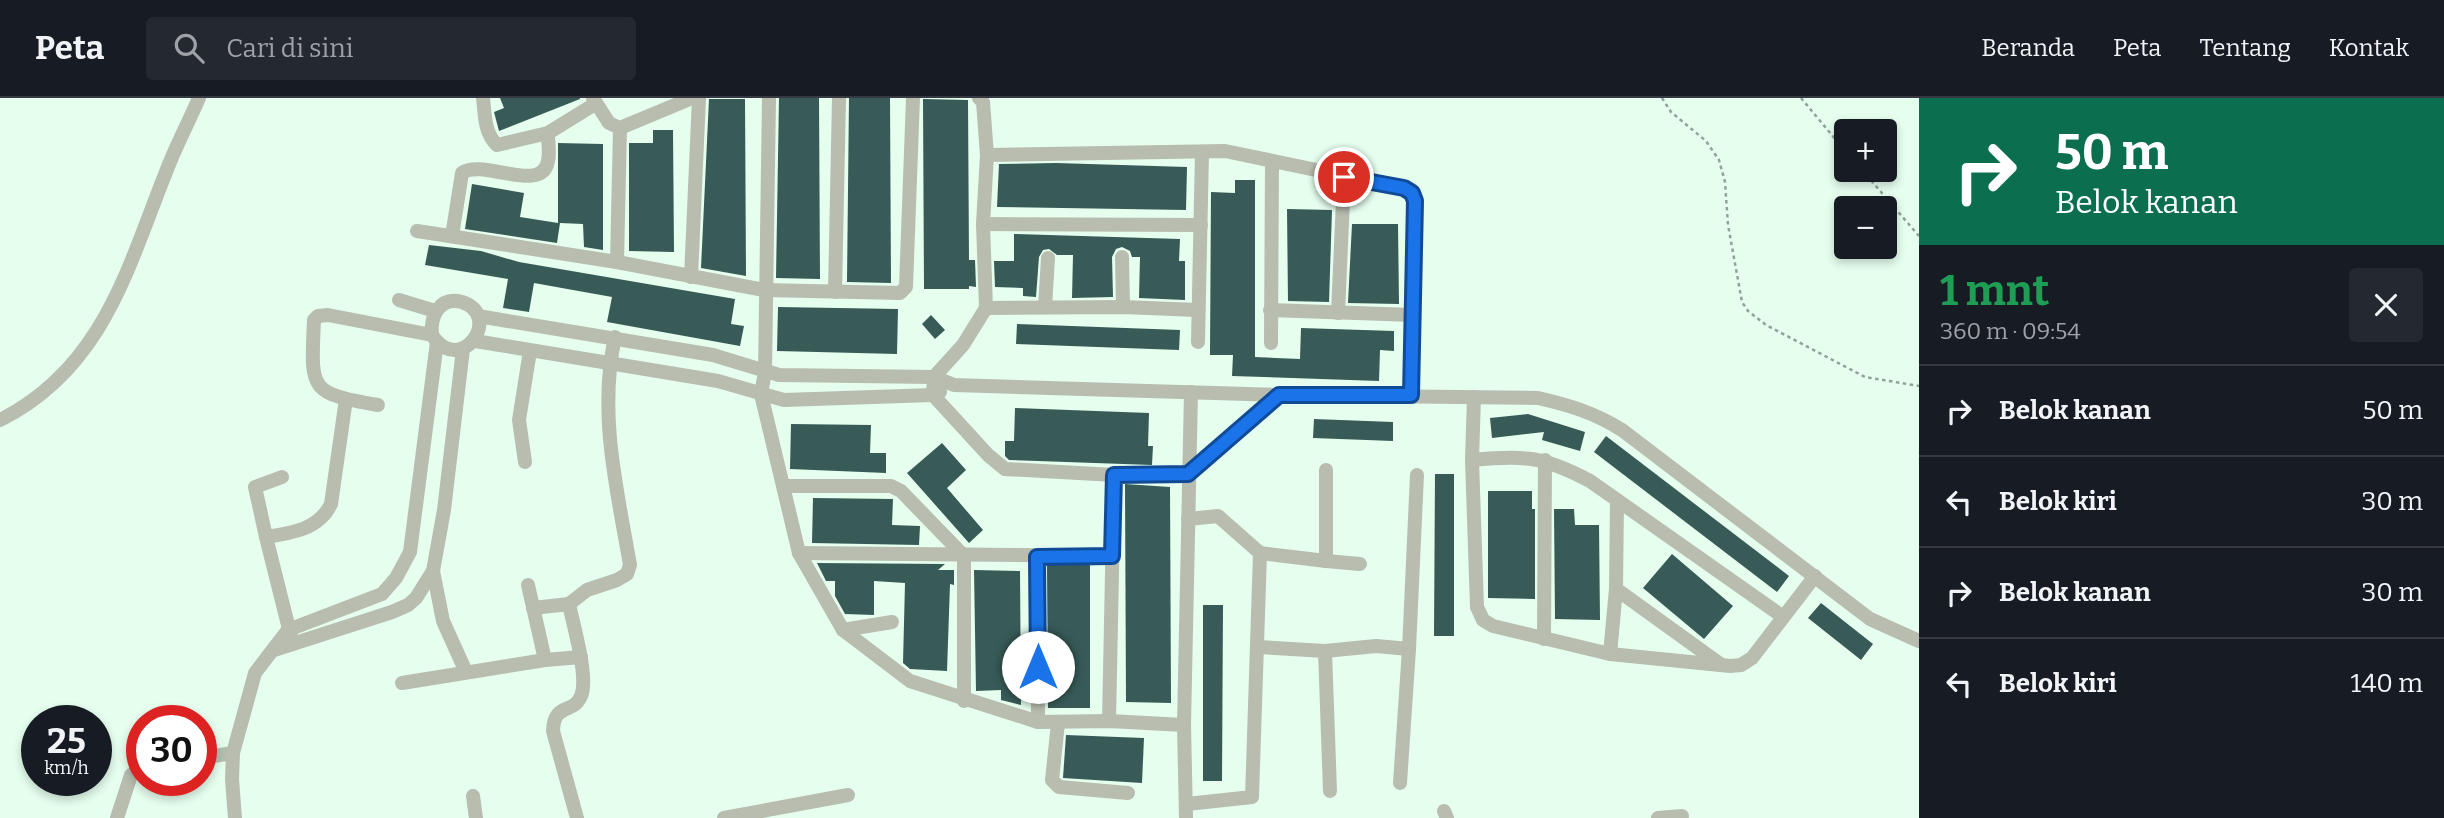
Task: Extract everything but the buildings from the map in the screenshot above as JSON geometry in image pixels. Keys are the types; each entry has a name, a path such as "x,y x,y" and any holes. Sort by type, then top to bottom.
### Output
{"street":[{"path":"0,420 21,409 61,379 101,324 130,270 170,162 199,98"},
{"path":"483,98 487,129 497,145 548,133 594,101 609,123 620,128 692,98"},
{"path":"691,277 699,98"},
{"path":"769,98 764,290 765,372 761,394 799,554 843,630 910,681 964,701 1038,722 1184,724"},
{"path":"835,292 839,98"},
{"path":"417,230 617,262 764,290 900,293 906,288 913,98"},
{"path":"979,98 983,102 987,155 983,225 986,308 963,345 934,377 933,395 988,455 1005,469 1114,475 1188,474 1279,395"},
{"path":"617,262 620,128"},
{"path":"452,236 462,173 477,168 532,177 543,172 548,163 548,133"},
{"path":"987,155 1225,151 1404,188 1412,193 1415,201 1411,395"},
{"path":"1198,342 1202,152"},
{"path":"1272,162 1272,343"},
{"path":"1338,313 1344,177"},
{"path":"983,225 1201,225"},
{"path":"1122,257 1123,307"},
{"path":"1045,307 1048,258"},
{"path":"399,300 435,311"},
{"path":"235,818 233,753 255,673 274,650 291,637 382,594 396,578 410,552 418,507 435,339 431,323 435,311 445,303 458,301 470,306 478,316 480,329 469,345 433,571 424,589 408,605 291,637"},
{"path":"986,308 1123,307 1197,310"},
{"path":"1270,310 1413,316"},
{"path":"378,405 326,394 313,372 314,320 318,316 328,315 435,339 449,350 469,345 530,351 718,381 785,400 933,395 954,386"},
{"path":"478,316 713,355 765,372 934,377 954,386 1279,395 1538,398 1596,414 1622,430 1870,619 1919,642"},
{"path":"533,608 569,604 587,590 627,574 630,565 608,437 609,363 615,337"},
{"path":"525,462 519,420 530,351"},
{"path":"1191,393 1184,724 1187,811 1252,797 1260,553"},
{"path":"1474,397 1472,460 1479,614 1493,626 1611,654 1741,665 1752,658 1815,576"},
{"path":"267,537 307,527 325,516 331,504 346,399"},
{"path":"1472,460 1513,456 1545,460 1590,481 1782,616"},
{"path":"1544,639 1545,460"},
{"path":"1326,470 1326,561"},
{"path":"1109,721 1114,475"},
{"path":"1400,783 1417,475"},
{"path":"282,477 255,487 291,637"},
{"path":"784,486 891,486 901,491 964,556 964,701"},
{"path":"1611,654 1616,589 1617,500"},
{"path":"418,507 444,510"},
{"path":"1188,519 1218,516 1260,553 1360,564"},
{"path":"799,554 1112,556"},
{"path":"1037,557 1038,722"},
{"path":"433,571 443,621 466,672"},
{"path":"528,585 545,660"},
{"path":"1616,589 1721,665"},
{"path":"569,604 581,657 581,698 573,705 561,709 553,718 553,731 577,818"},
{"path":"843,630 892,622"},
{"path":"1258,648 1325,651 1376,646 1409,649"},
{"path":"1325,651 1330,791"},
{"path":"402,683 545,660 581,657"},
{"path":"1058,723 1052,780 1055,784 1059,787 1128,793"},
{"path":"217,756 233,753"},
{"path":"117,818 126,790"},
{"path":"724,818 848,795"},
{"path":"473,796 476,818"},
{"path":"1658,818 1682,816"}],"path":[{"path":"1662,98 1671,113 1706,141 1719,160 1725,182 1728,225 1737,262 1742,302 1748,311 1766,326 1865,377 1919,386"},
{"path":"1801,98 1834,138"},
{"path":"1872,182 1919,236"}],"route":[{"path":"1038,667 1037,557 1112,556 1114,475 1188,474 1279,395 1411,395 1415,201 1412,193 1404,188 1344,177"}]}
